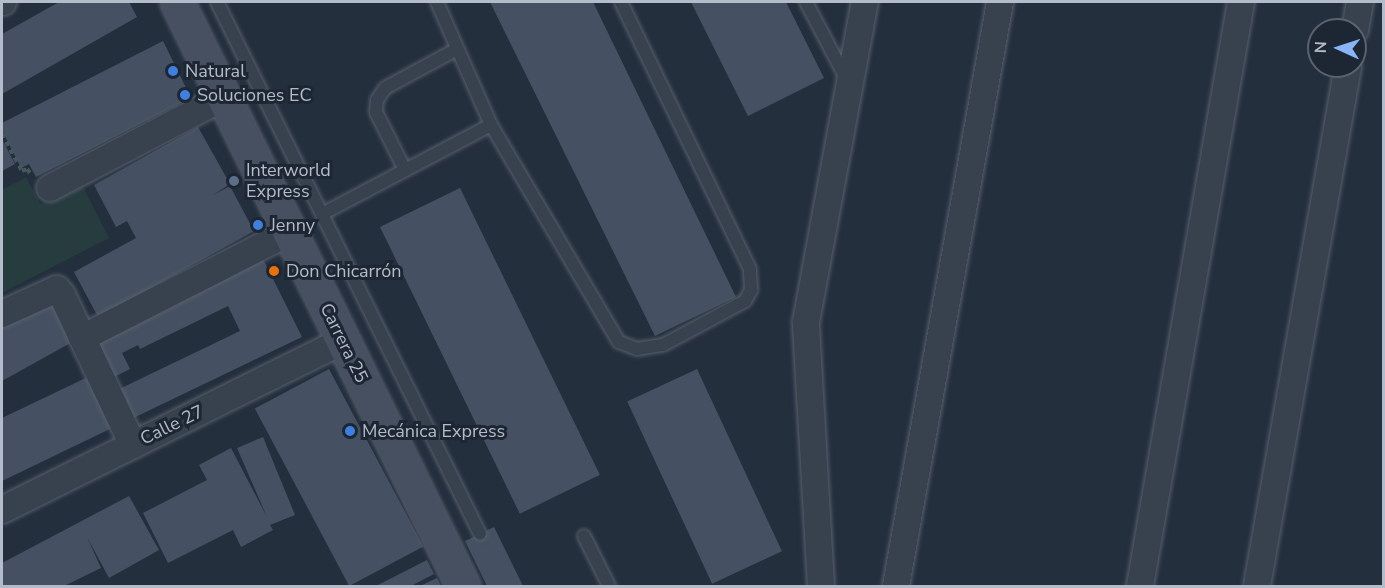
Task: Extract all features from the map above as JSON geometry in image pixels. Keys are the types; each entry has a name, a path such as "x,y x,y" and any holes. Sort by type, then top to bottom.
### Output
{"main road":[{"name":"Carrera 25","path":"177,2 463,586"}],"street":[{"path":"821,586 806,322 865,2"},
{"path":"896,586 999,2"},
{"path":"1140,586 1241,2"},
{"path":"1357,18 1360,2"},
{"path":"1257,586 1346,78"},
{"path":"50,188 224,97"},
{"path":"82,338 290,232"},
{"path":"2,314 57,289 133,445"},
{"name":"Calle 27","path":"2,510 343,341"}],"lane":[{"path":"217,2 480,534"},
{"path":"437,2 490,125 619,342 637,349 663,345 745,301 751,290 750,269 621,2"},
{"path":"806,2 849,84"},
{"path":"405,170 376,112 377,100 385,88 458,50"},
{"path":"322,214 490,125"},
{"path":"584,536 609,586"}],"path":[{"path":"2,134 22,171 27,169 40,192 50,188"}],"green space":[{"path":"26,177 40,204 81,183 109,238 2,293 2,190"}],"building":[{"path":"59,2 129,2 137,17 2,94 2,34"},
{"path":"490,2 593,2 736,297 655,336"},
{"path":"691,2 786,2 824,78 748,116"},
{"path":"163,41 191,98 36,177 29,164 21,168 2,130 2,123"},
{"path":"198,127 230,184 213,195 230,186 254,231 98,317 74,272 136,238 127,221 116,227 94,185"},
{"path":"2,139 15,164 2,171"},
{"path":"460,188 600,475 520,514 380,227"},
{"path":"263,259 302,337 125,422 111,393 240,331 228,306 140,349 138,345 122,353 130,369 106,381 88,345"},
{"path":"51,299 74,341 2,381 2,326"},
{"path":"329,369 423,546 349,586 255,408"},
{"path":"697,369 782,551 712,584 627,402"},
{"path":"90,376 114,427 2,481 2,418"},
{"path":"263,437 295,515 270,525 273,530 241,547 233,530 168,563 143,513 207,480 199,465 231,448 267,517 237,448"},
{"path":"129,496 159,550 109,578 87,537 101,568 64,586 2,586 2,563"},
{"path":"494,527 523,586 487,586 465,541"},
{"path":"427,560 434,574 411,586 376,586"},
{"path":"437,578 441,586 420,586"}],"place":[{"name":"Natural","path":"173,71"},
{"name":"Soluciones EC","path":"185,95"},
{"name":"Interworld Express","path":"234,181"},
{"name":"Jenny","path":"258,225"},
{"name":"Don Chicarrón","path":"274,271"},
{"name":"Mecánica Express","path":"350,431"}]}
